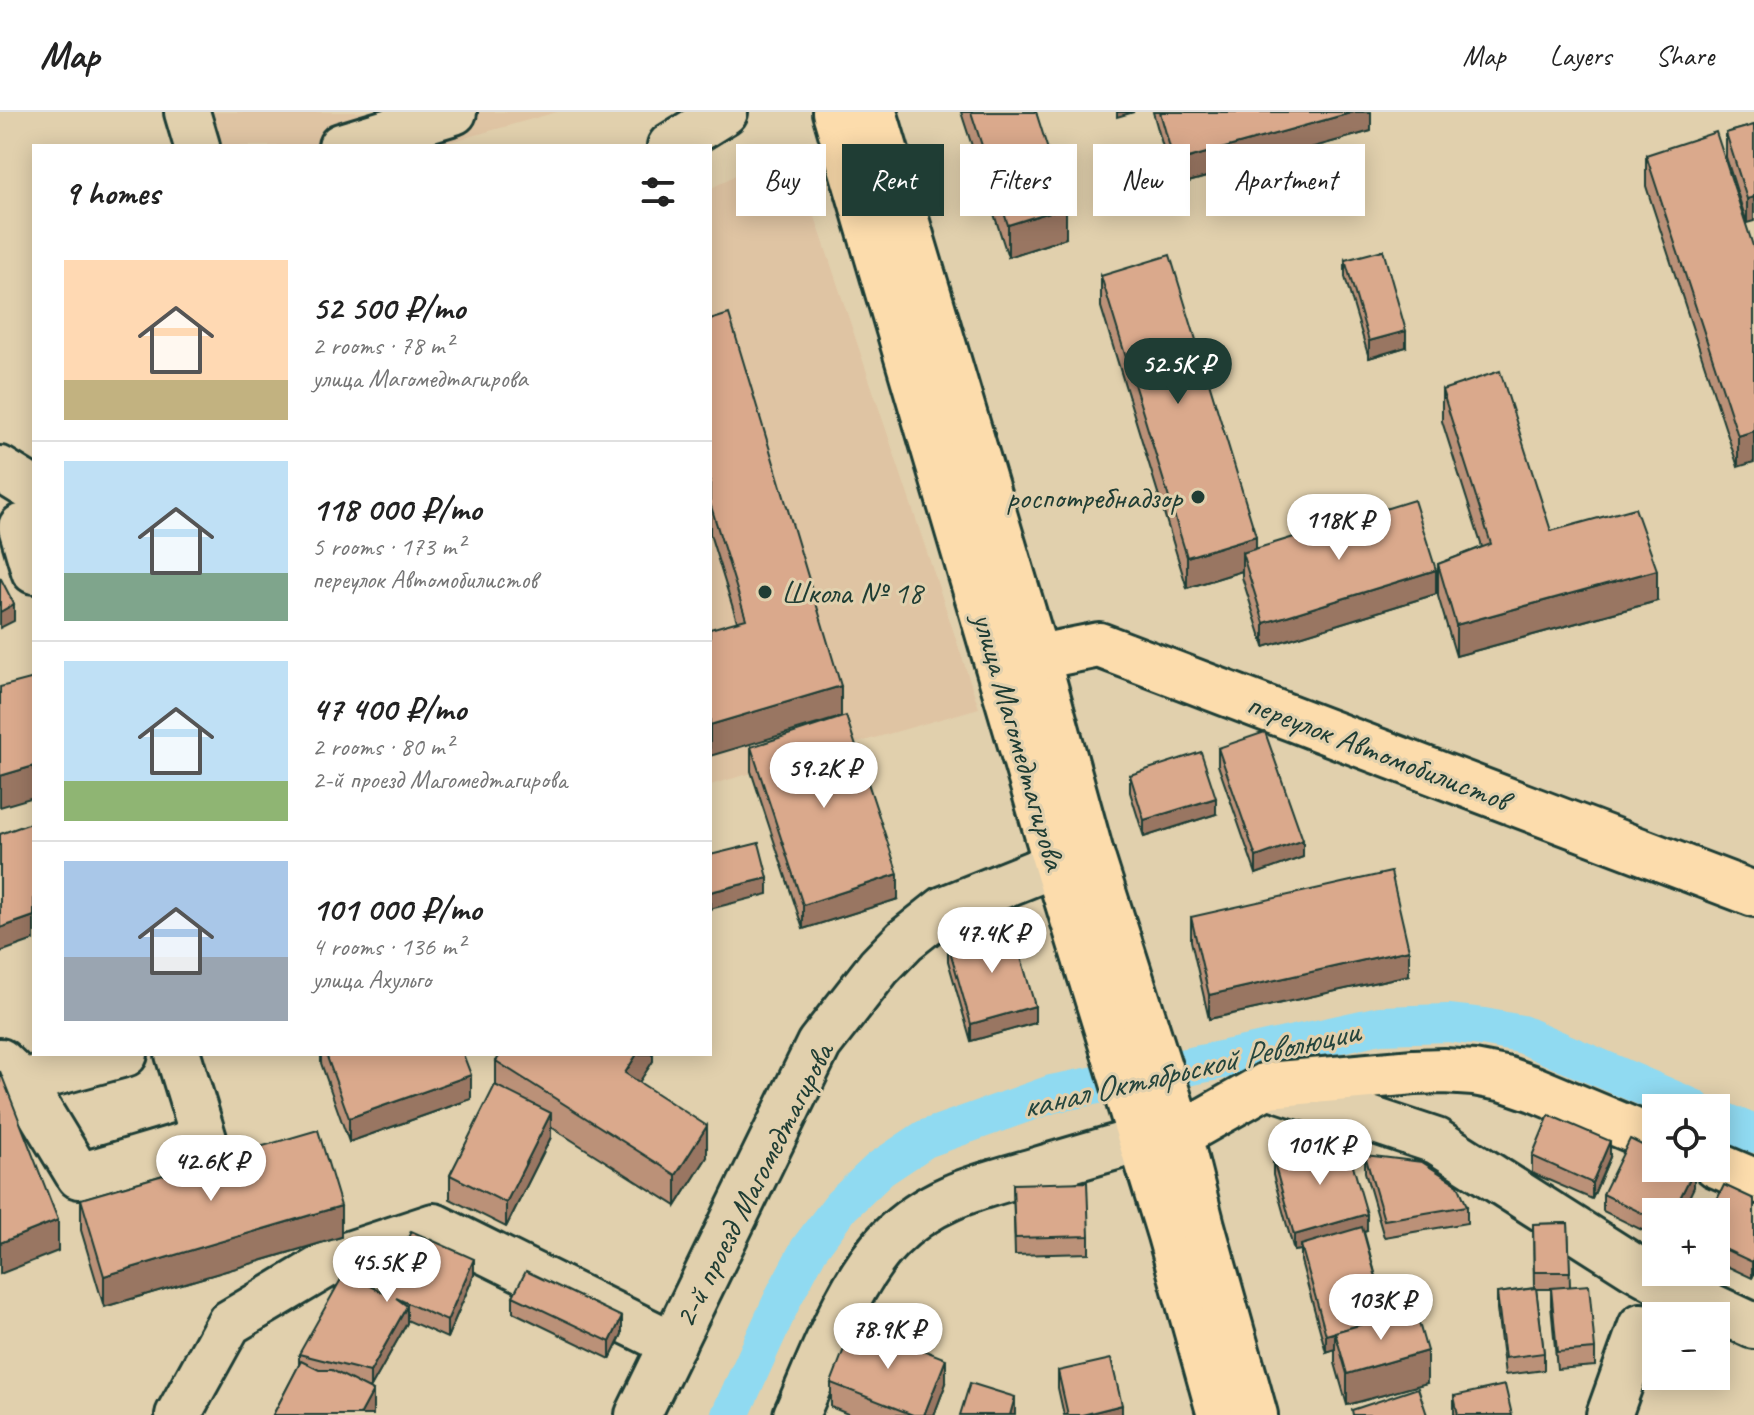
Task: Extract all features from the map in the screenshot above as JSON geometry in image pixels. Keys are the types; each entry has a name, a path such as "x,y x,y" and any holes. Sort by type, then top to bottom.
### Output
{"main road":[{"name":"улица Магомедтагирова","path":"835,112 1017,661"},
{"name":"улица Магомедтагирова","path":"874,112 1017,661 1074,861 1157,1126 1220,1415"},
{"name":"переулок Автомобилистов","path":"1017,661 1099,645 1754,894"},
{"path":"1157,1126 1267,1085 1444,1071 1505,1079 1642,1134"},
{"name":"улица Магомедтагирова","path":"1157,1126 1202,1226 1255,1415"},
{"path":"1730,1171 1754,1181"}],"street":[{"path":"187,112 196,144"},
{"path":"348,144 454,112"},
{"path":"672,133 725,112"},
{"path":"0,469 22,519 32,562"},
{"name":"2-й проезд Магомедтагирова","path":"638,1415 819,1044 879,967 905,940 944,909 1074,861"},
{"path":"112,1056 11,1071 79,1176 204,1139 179,1056"},
{"path":"1267,1085 1436,1141 1634,1267 1754,1326"},
{"path":"796,1415 862,1275 889,1239 921,1212 959,1193 1157,1126"},
{"path":"178,1415 229,1323 340,1257 434,1226 673,1344"},
{"path":"1609,1415 1641,1326"}],"shaded area":[{"path":"164,112 557,112 443,144 173,144"},
{"path":"736,175 736,216 815,216 979,708 712,784 712,188"}],"building":[{"path":"971,112 1036,112 1046,144 981,144"},
{"path":"1160,112 1354,112 1239,144 1206,144 1206,153 1190,158 1190,144 1169,144"},
{"path":"1754,125 1754,197 1747,199 1726,133"},
{"path":"1716,132 1754,249 1754,431 1738,436 1646,155"},
{"path":"1005,216 1037,216 1008,225"},
{"path":"1383,250 1406,331 1369,341 1345,260"},
{"path":"1170,255 1256,536 1187,557 1101,276"},
{"name":"Школа № 18","path":"729,314 841,686 712,724 712,628 746,619 712,509 712,319"},
{"path":"1500,371 1551,531 1635,508 1657,570 1456,625 1438,564 1491,544 1442,390"},
{"path":"1414,500 1436,570 1264,623 1242,553"},
{"path":"0,577 14,604 0,612"},
{"path":"32,679 32,767 0,776 0,687"},
{"path":"846,716 898,874 803,905 751,747"},
{"path":"1265,732 1303,840 1256,857 1218,748"},
{"path":"1201,752 1216,798 1144,820 1130,775"},
{"path":"32,823 32,917 0,928 0,834"},
{"path":"759,843 768,878 712,892 712,855"},
{"path":"1391,872 1409,950 1209,995 1191,917"},
{"path":"1012,926 1035,1006 971,1024 948,944"},
{"path":"327,1056 464,1056 471,1075 349,1118"},
{"path":"500,1056 636,1056 625,1073 707,1126 676,1175 496,1061"},
{"path":"0,1071 58,1220 0,1243"},
{"path":"495,1085 551,1113 506,1203 450,1175"},
{"path":"1549,1115 1610,1141 1592,1183 1532,1156"},
{"path":"318,1130 341,1206 104,1276 81,1199"},
{"path":"1345,1138 1367,1214 1294,1235 1273,1159"},
{"path":"1630,1139 1642,1145 1642,1182 1688,1182 1680,1198 1642,1198 1642,1213 1603,1194"},
{"path":"1365,1155 1422,1162 1458,1185 1467,1206 1384,1220"},
{"path":"1087,1182 1089,1236 1015,1238 1013,1184"},
{"path":"1724,1185 1754,1199 1752,1262 1730,1252 1730,1198 1718,1198"},
{"path":"1568,1223 1570,1272 1534,1272 1533,1224"},
{"path":"1362,1227 1387,1317 1326,1335 1301,1245"},
{"path":"411,1231 474,1259 447,1321 396,1298 407,1306 370,1372 299,1354 345,1272 384,1293"},
{"path":"526,1271 622,1317 610,1342 513,1296"},
{"path":"1589,1285 1595,1349 1557,1352 1551,1288"},
{"path":"1536,1288 1544,1353 1505,1358 1497,1293"},
{"path":"1415,1309 1427,1351 1347,1374 1335,1332"},
{"path":"854,1323 946,1359 924,1415 913,1415 831,1383"},
{"path":"1111,1359 1122,1405 1082,1415 1068,1415 1058,1371"},
{"path":"301,1361 319,1370 332,1370 373,1391 360,1415 273,1415"},
{"path":"970,1383 1015,1397 1010,1415 960,1415"},
{"path":"1505,1385 1512,1415 1458,1415 1454,1396"},
{"path":"1418,1388 1427,1415 1353,1415 1352,1410"}],"waterway":[{"name":"канал Октябрьской Революции","path":"730,1415 784,1296 809,1249 841,1206 880,1169 925,1139 1052,1094 1380,1025 1448,1023 1521,1034 1660,1094"},
{"name":"канал Октябрьской Революции","path":"1730,1124 1754,1134"}],"place":[{"name":"роспотребнадзор","path":"1198,497"},
{"name":"Школа № 18","path":"765,592"}]}
